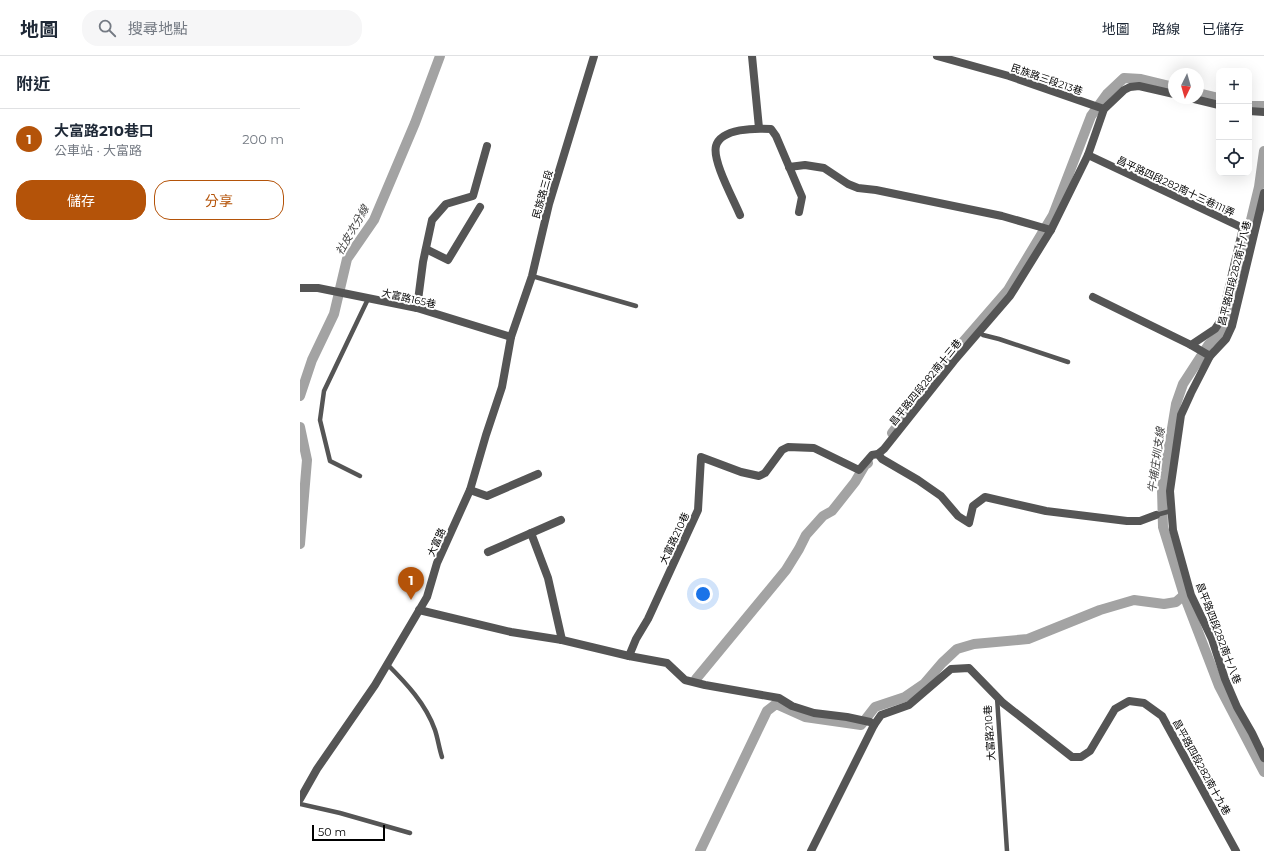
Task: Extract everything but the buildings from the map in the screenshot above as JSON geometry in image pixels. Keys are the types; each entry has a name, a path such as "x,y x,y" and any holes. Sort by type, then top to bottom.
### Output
{"street":[{"name":"民族路三段","path":"511,337 532,276 549,204 594,56"},
{"path":"752,56 759,128"},
{"name":"民族路三段213巷","path":"937,56 1009,76 1104,109"},
{"name":"昌平路四段282南十三巷","path":"878,454 884,449 954,361 1010,296 1051,230 1088,155 1104,109 1124,90 1130,87 1140,86 1168,93"},
{"path":"1204,101 1216,104"},
{"path":"1252,111 1264,112"},
{"path":"740,215 724,181 716,158 716,147 719,139 731,132 759,128 771,129 776,136 802,197 799,212"},
{"path":"417,308 423,262 432,220 446,204 473,196 487,146"},
{"name":"昌平路四段282南十三巷111弄","path":"1088,155 1243,228 1221,320 1215,329 1191,345"},
{"path":"789,167 805,165 824,168 848,184 858,188 876,190 1002,216 1051,230"},
{"name":"昌平路四段282南十八巷","path":"1264,193 1232,326 1226,339 1210,356 1191,393 1182,415 1170,491 1169,512 1172,530 1186,573 1191,596 1212,639 1225,679 1237,707 1264,758"},
{"path":"426,249 448,260 480,207"},
{"name":"大富路165巷","path":"300,288 318,288 417,308 511,337"},
{"path":"1093,297 1191,345 1210,356"},
{"name":"大富路","path":"300,799 317,769 362,707 426,596 437,563 470,490 502,387 511,337"},
{"name":"大富路210巷","path":"629,656 651,613 698,510 701,457 741,472 759,476 765,473 782,450 788,447 814,448 859,470 872,455 878,454"},
{"path":"878,454 882,459 918,480 941,496 958,516 969,523 973,506 985,497 1046,511 1127,521 1140,521 1156,515"},
{"path":"470,490 487,496 538,474"},
{"path":"488,552 561,520"},
{"path":"531,533 548,578 562,640"},
{"path":"419,610 511,632 562,640 629,656 667,663 685,680 779,698 792,706 814,713 847,717 872,724"},
{"name":"大富路210巷","path":"811,851 872,724 881,715 909,705 951,669 969,668 997,697"},
{"name":"昌平路四段282南十九巷","path":"997,697 1072,757 1081,757 1090,751 1115,709 1129,701 1144,703 1162,716 1236,851"}],"lane":[{"path":"532,276 636,306"},
{"path":"360,476 330,461 320,420 324,391 368,299"},
{"path":"979,332 983,335 1068,362"},
{"path":"1156,515 1169,512"},
{"path":"387,664 408,686 421,704 434,729 442,757"},
{"name":"大富路210巷","path":"997,697 1007,851"},
{"path":"300,804 340,813 410,833"}],"waterway":[{"name":"社皮次分線","path":"300,396 312,360 334,314 347,259 374,220 415,123 440,56"},
{"path":"892,433 949,358 1008,290 1053,215 1091,116 1107,94 1124,78 1141,79 1168,86"},
{"path":"1204,94 1216,97"},
{"path":"1252,106 1264,106"},
{"name":"牛埔庄圳支線","path":"1264,151 1259,187 1227,319 1221,334 1209,344 1183,384 1176,404 1162,489 1163,527 1184,595 1219,686 1264,772"},
{"name":"社皮次分線","path":"300,427 307,460 300,544"},
{"path":"696,679 786,570 806,535 823,516 832,511 868,463"},
{"path":"700,851 767,711 776,704 805,717 861,725 875,707 905,697 924,684 942,663 957,649 974,644 1028,639 1100,610 1134,600 1164,604 1176,602 1184,595"}],"place":[{"name":"大富路210巷口","path":"411,600"}]}
